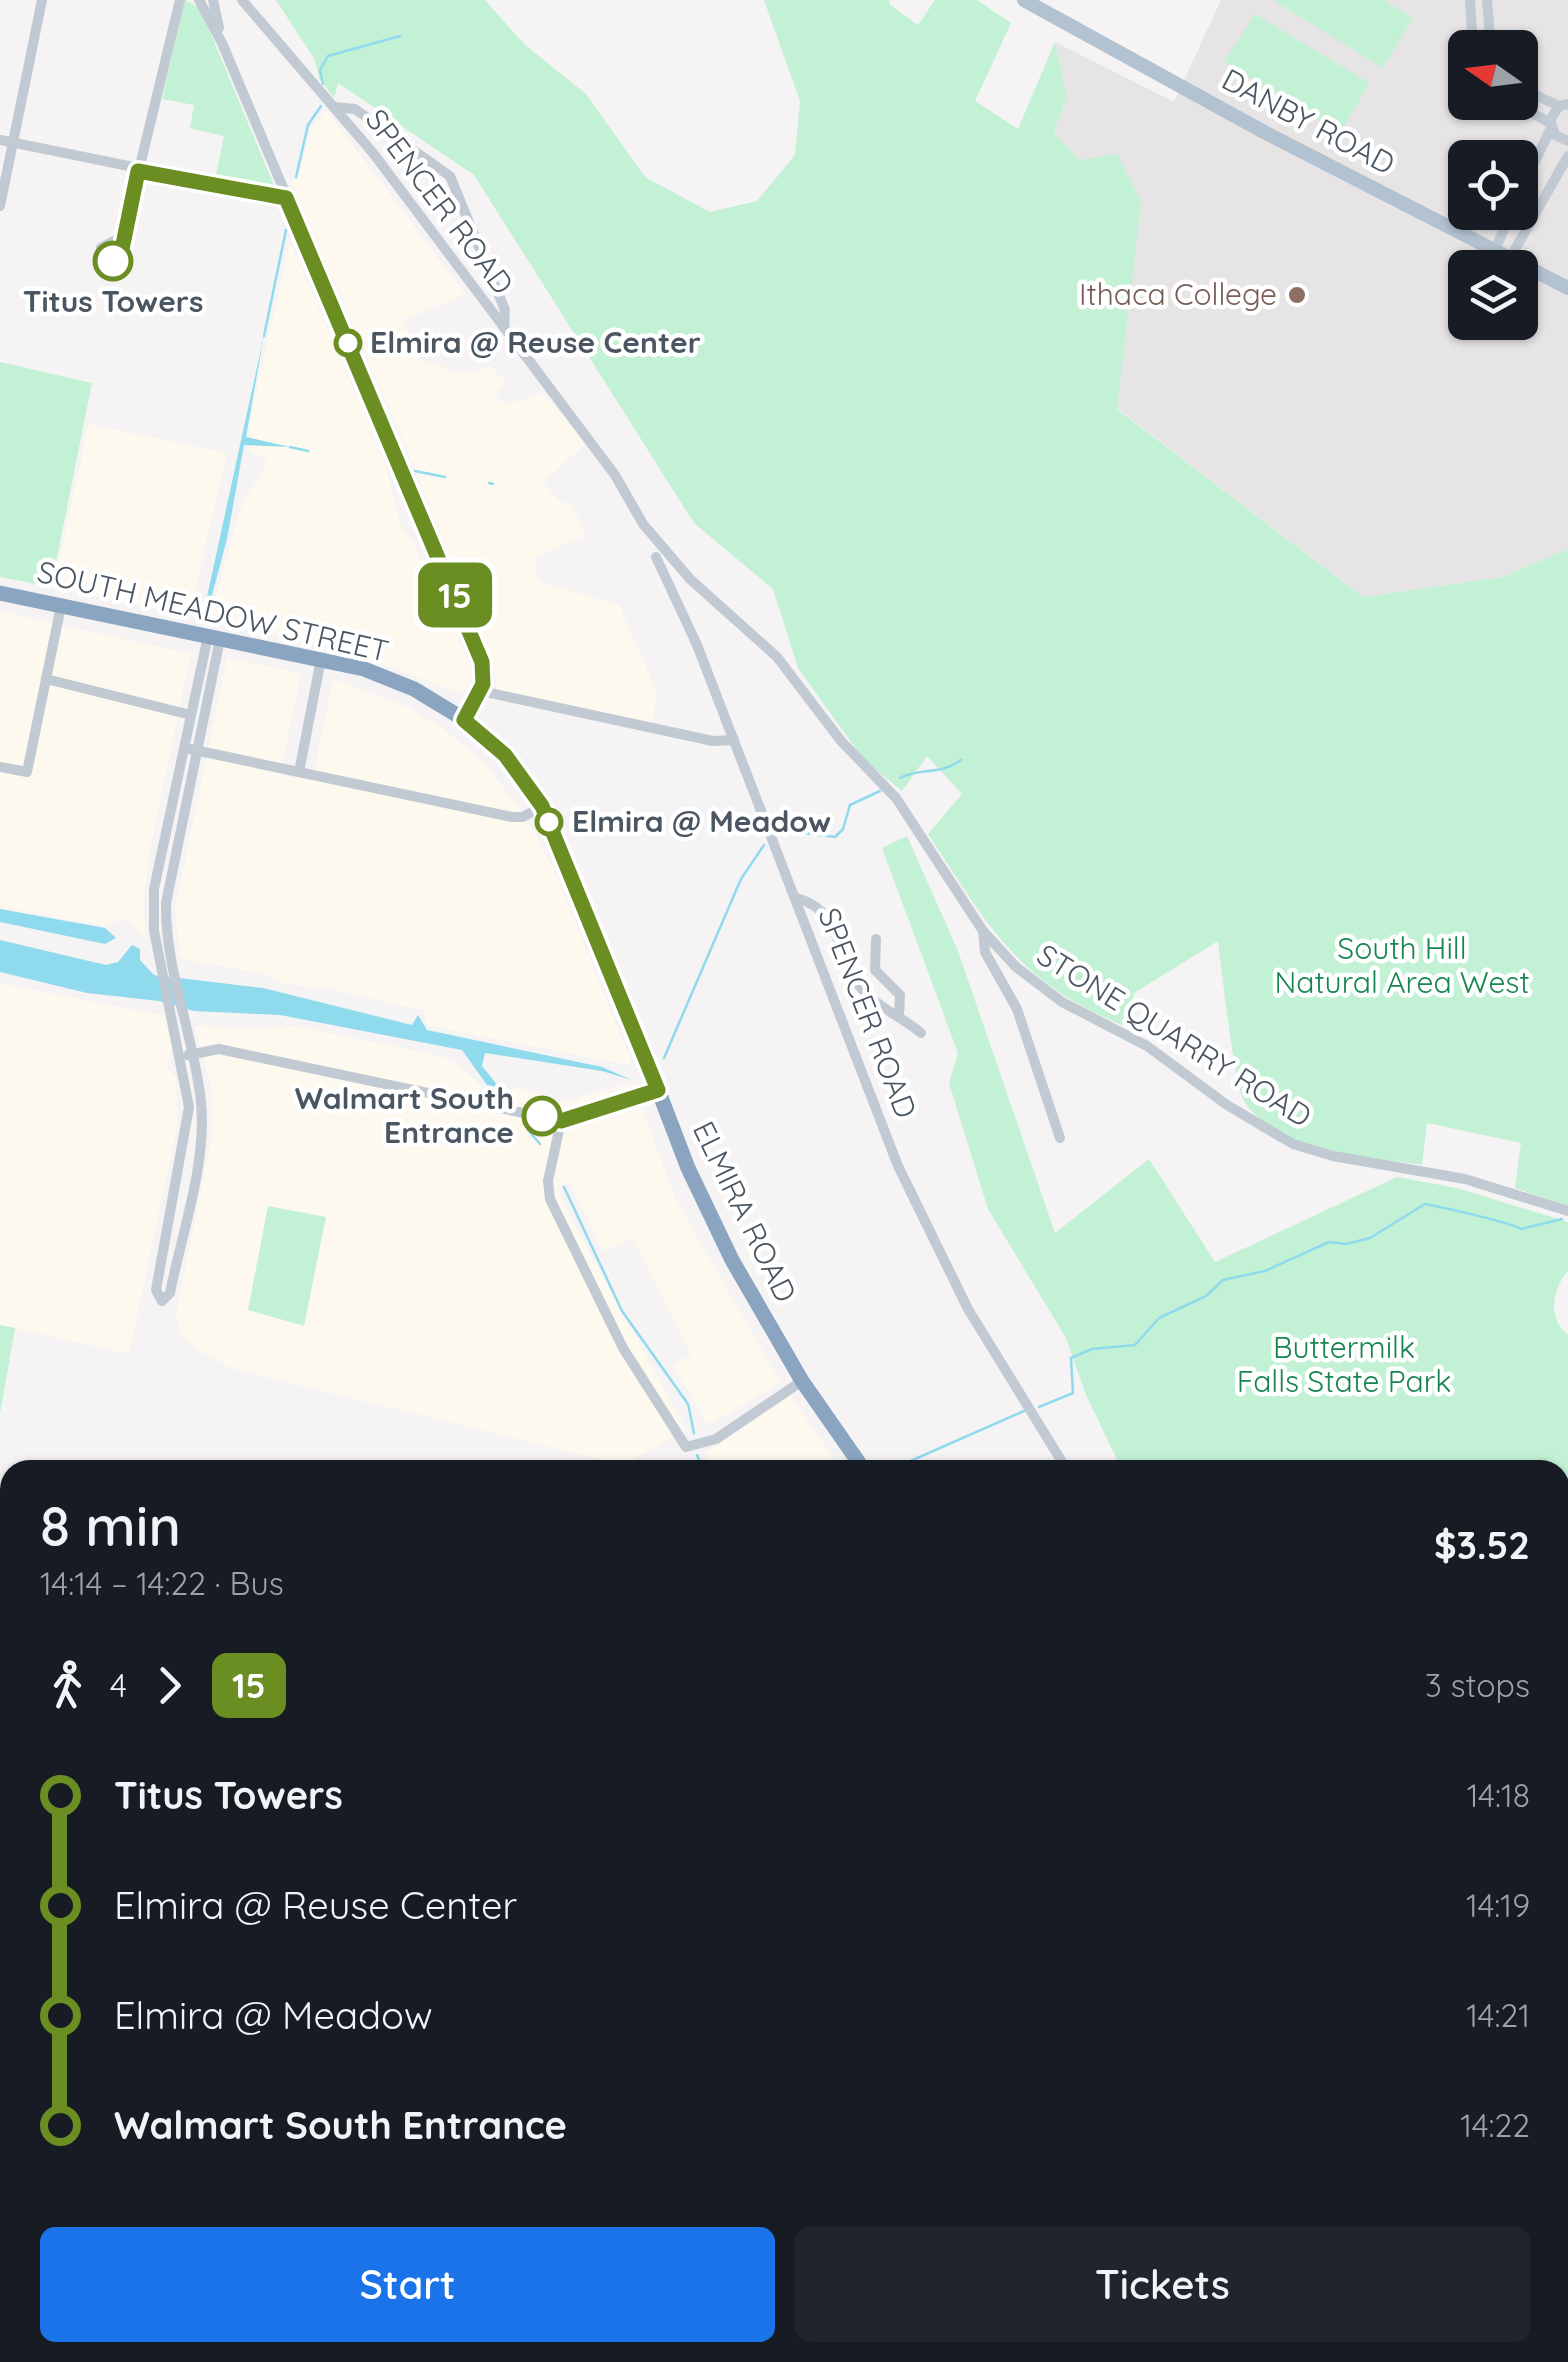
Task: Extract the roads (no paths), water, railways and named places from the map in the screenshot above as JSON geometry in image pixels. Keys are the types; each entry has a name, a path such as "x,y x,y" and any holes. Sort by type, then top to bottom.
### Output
{"highway":[{"name":"SOUTH MEADOW STREET","path":"0,592 321,660 399,682 464,720"},
{"name":"ELMIRA ROAD","path":"464,720 505,755 542,806 732,1260 802,1380 857,1460"}],"main road":[{"name":"DANBY ROAD","path":"1024,0 1264,132 1495,250"},
{"name":"DANBY ROAD","path":"1538,272 1568,288"}],"street":[{"path":"0,206 42,0"},
{"path":"200,0 222,43 475,642 484,669 481,691 464,720"},
{"path":"212,0 222,43"},
{"name":"SPENCER ROAD","path":"234,0 244,3 334,106 616,475 651,533"},
{"path":"1470,0 1472,30"},
{"path":"1487,0 1490,30"},
{"path":"123,236 180,2"},
{"path":"1538,95 1564,105 1538,153"},
{"path":"334,106 355,109 450,176 505,310 508,321 504,328"},
{"path":"1538,117 1568,141"},
{"path":"0,140 286,198"},
{"path":"1515,250 1568,156"},
{"path":"1495,250 1503,230"},
{"name":"STONE QUARRY ROAD","path":"651,533 701,590 788,668 840,741 896,798 983,932 1006,959 1062,1002 1147,1046 1227,1105 1293,1144 1333,1156 1465,1179 1568,1210"},
{"name":"SPENCER ROAD","path":"656,556 734,740 913,1198 977,1324 1061,1460"},
{"path":"0,767 27,772 61,606"},
{"path":"190,749 192,715 214,638"},
{"path":"187,1055 189,1116 156,1290 162,1301 170,1293 201,1134 187,1055 168,969 166,903 190,749 214,638"},
{"path":"299,772 321,660"},
{"path":"46,679 192,715"},
{"path":"481,691 712,741 734,740"},
{"path":"190,749 512,816 523,816 542,806"},
{"path":"797,898 819,906 826,914 858,984 920,1034"},
{"path":"983,932 985,952 1017,1008 1060,1138"},
{"path":"876,939 876,970 900,995 898,1016"},
{"path":"187,1055 218,1049 561,1121 658,1090"},
{"path":"561,1121 548,1181 550,1199 623,1348 686,1447 716,1439 802,1380"}],"water":[{"path":"264,335 246,437 290,447 244,445 227,539 207,614 203,615"},
{"path":"0,909 105,928 116,938 105,944 0,922"},
{"path":"0,940 106,965 118,962 132,945 140,949 140,960 154,975 263,988 412,1025 418,1015 427,1030 602,1067 632,1080 602,1071 485,1053 482,1066 499,1087 492,1092 462,1050 280,1015 194,1011 159,1001 87,993 0,972"}],"waterway":[{"path":"323,84 320,70 328,56 400,36"},
{"path":"296,177 308,125 321,106"},
{"path":"264,336 286,230"},
{"path":"290,447 308,451"},
{"path":"415,471 445,477"},
{"path":"489,483 493,484"},
{"path":"900,778 945,768 961,760"},
{"path":"805,833 835,837 843,829 850,805 880,791"},
{"path":"664,1058 741,879 764,845"},
{"path":"528,1130 540,1144"},
{"path":"564,1187 622,1311 688,1404 694,1433"},
{"path":"1039,1407 1073,1393 1071,1358 1092,1349 1135,1345 1159,1318 1206,1296 1223,1280 1265,1271 1329,1242 1346,1244 1370,1238 1425,1204 1521,1229 1562,1219"},
{"path":"913,1460 1024,1411"},
{"path":"697,1455 699,1460"}],"place":[{"name":"Titus Towers","path":"113,261"},
{"name":"Ithaca College","path":"1297,295"},
{"name":"Elmira @ Reuse Center","path":"348,343"},
{"name":"Elmira @ Meadow","path":"549,822"},
{"name":"Walmart South Entrance","path":"542,1116"}],"park label":[{"name":"South Hill Natural Area West","path":"1402,966"},
{"name":"Buttermilk Falls State Park","path":"1344,1365"}]}
